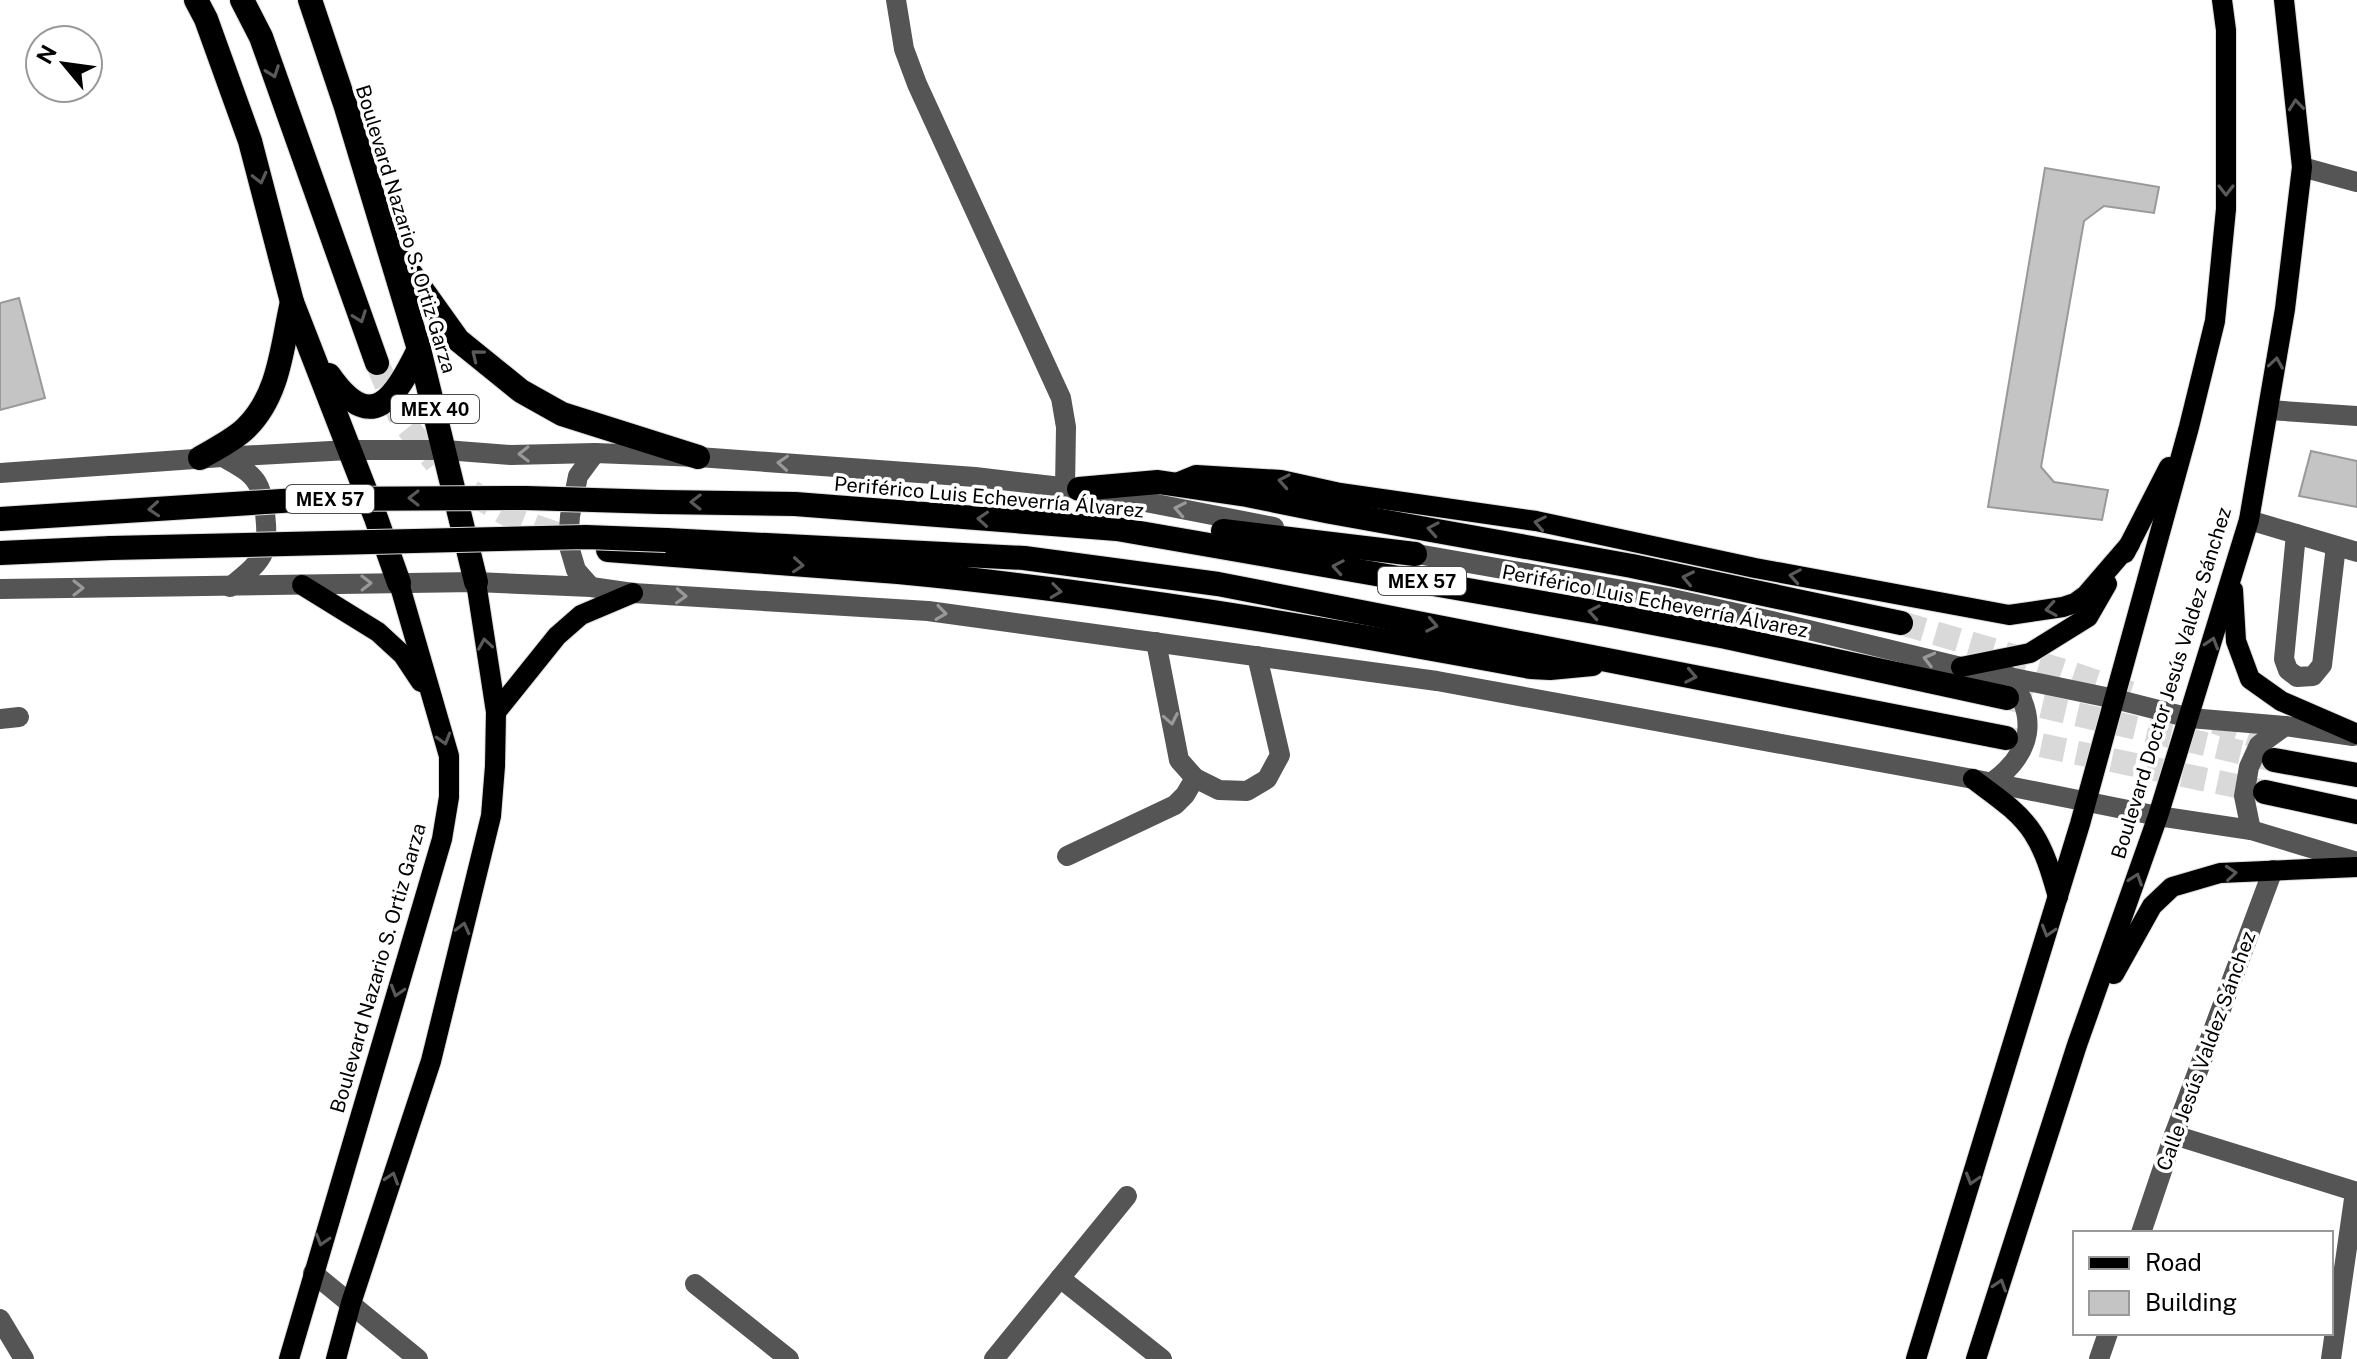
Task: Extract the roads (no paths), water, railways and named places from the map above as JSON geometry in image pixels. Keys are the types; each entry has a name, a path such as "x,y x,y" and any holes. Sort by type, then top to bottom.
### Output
{"highway":[{"name":"Boulevard Nazario S. Ortiz Garza","path":"196,0 206,19 250,141 292,302 399,583"},
{"path":"242,0 261,37 377,363"},
{"name":"Boulevard Nazario S. Ortiz Garza","path":"310,0 346,107 419,349 476,582"},
{"path":"385,238 458,340 521,391 562,414 698,457"},
{"path":"211,457 245,429 273,389 292,302"},
{"path":"312,350 349,400 372,407 391,398 419,349"},
{"path":"1072,488 1158,482 1247,495 1632,566 1901,623"},
{"name":"Periférico Luis Echeverría Álvarez","path":"0,519 313,499 526,498 795,504 1117,529 2007,687"},
{"path":"1117,529 1214,530 1415,554"},
{"name":"MEX 57","path":"0,553 586,537 1024,558 1218,584 2006,738"},
{"path":"608,550 899,573 1080,594 1336,631 1531,667 1615,661"},
{"path":"2280,744 2357,775"},
{"path":"2265,792 2357,812"}],"main road":[{"path":"1916,1359 2086,802 2215,321 2226,209 2226,30 2222,0"},
{"name":"Boulevard Doctor Jesús Valdez Sánchez","path":"1976,1359 2077,1045 2190,718 2249,520 2285,309 2302,167 2284,0"},
{"path":"1961,667 2030,653 2088,617 2130,544 2189,427"},
{"path":"1174,484 1196,475 1281,480 1340,493 1536,521 1755,568 2009,615 2075,603 2086,595 2130,544"},
{"path":"2233,574 2236,641 2250,679 2281,701 2357,735"},
{"name":"Boulevard Nazario S. Ortiz Garza","path":"336,1359 351,1303 431,1061 491,816 496,712 476,582"},
{"name":"Boulevard Nazario S. Ortiz Garza","path":"289,1359 442,839 449,797 449,756 399,583"},
{"path":"302,585 378,632 403,655 433,701"},
{"path":"496,712 557,636 581,615 633,593"},
{"path":"1982,781 2032,831 2046,859 2058,897"},
{"path":"2077,1045 2131,940 2152,906 2172,887 2220,873 2357,864"}],"street":[{"path":"896,0 904,49 917,84 1061,398 1072,488"},
{"path":"2302,167 2357,182"},
{"path":"2269,410 2357,416"},
{"path":"0,473 211,457 349,450 445,450 511,455 595,453 698,457 975,477 1072,488 1415,554 1668,598 1961,667 2020,693 2027,712 2028,733 2021,753 2009,770 1982,781"},
{"path":"591,587 576,570 568,543 578,476 595,453"},
{"path":"211,457 247,472 259,485 268,532 264,552 230,587"},
{"path":"2249,520 2357,552"},
{"path":"2296,534 2284,659 2288,670 2297,677 2313,676 2322,665 2336,546"},
{"path":"0,589 476,582 928,611 1437,681 2158,816 2251,830 2357,864"},
{"path":"1156,642 1179,760 1195,778 1219,790 1247,791 1267,779 1280,755 1257,656"},
{"path":"2007,687 2115,699 2280,744"},
{"path":"2251,830 2244,796 2249,767 2259,745 2357,735"},
{"path":"1067,856 1175,805 1195,778"},
{"name":"Calle Jesús Valdez Sánchez","path":"2142,1231 2174,1135 2273,870"},
{"path":"2174,1135 2356,1192 2331,1359"},
{"path":"994,1359 1127,1196"},
{"path":"313,1273 418,1359"},
{"path":"1060,1278 1162,1359"},
{"path":"695,1284 789,1359"},
{"path":"0,1319 24,1359"},
{"path":"2099,1359 2107,1335"}],"tunnel":[{"path":"377,363 401,419 436,463"},
{"path":"471,491 515,518 563,536"},
{"path":"1901,623 2139,696"},
{"path":"2007,698 2274,760"},
{"path":"2215,722 2281,745"},
{"path":"2006,738 2265,792"}]}
